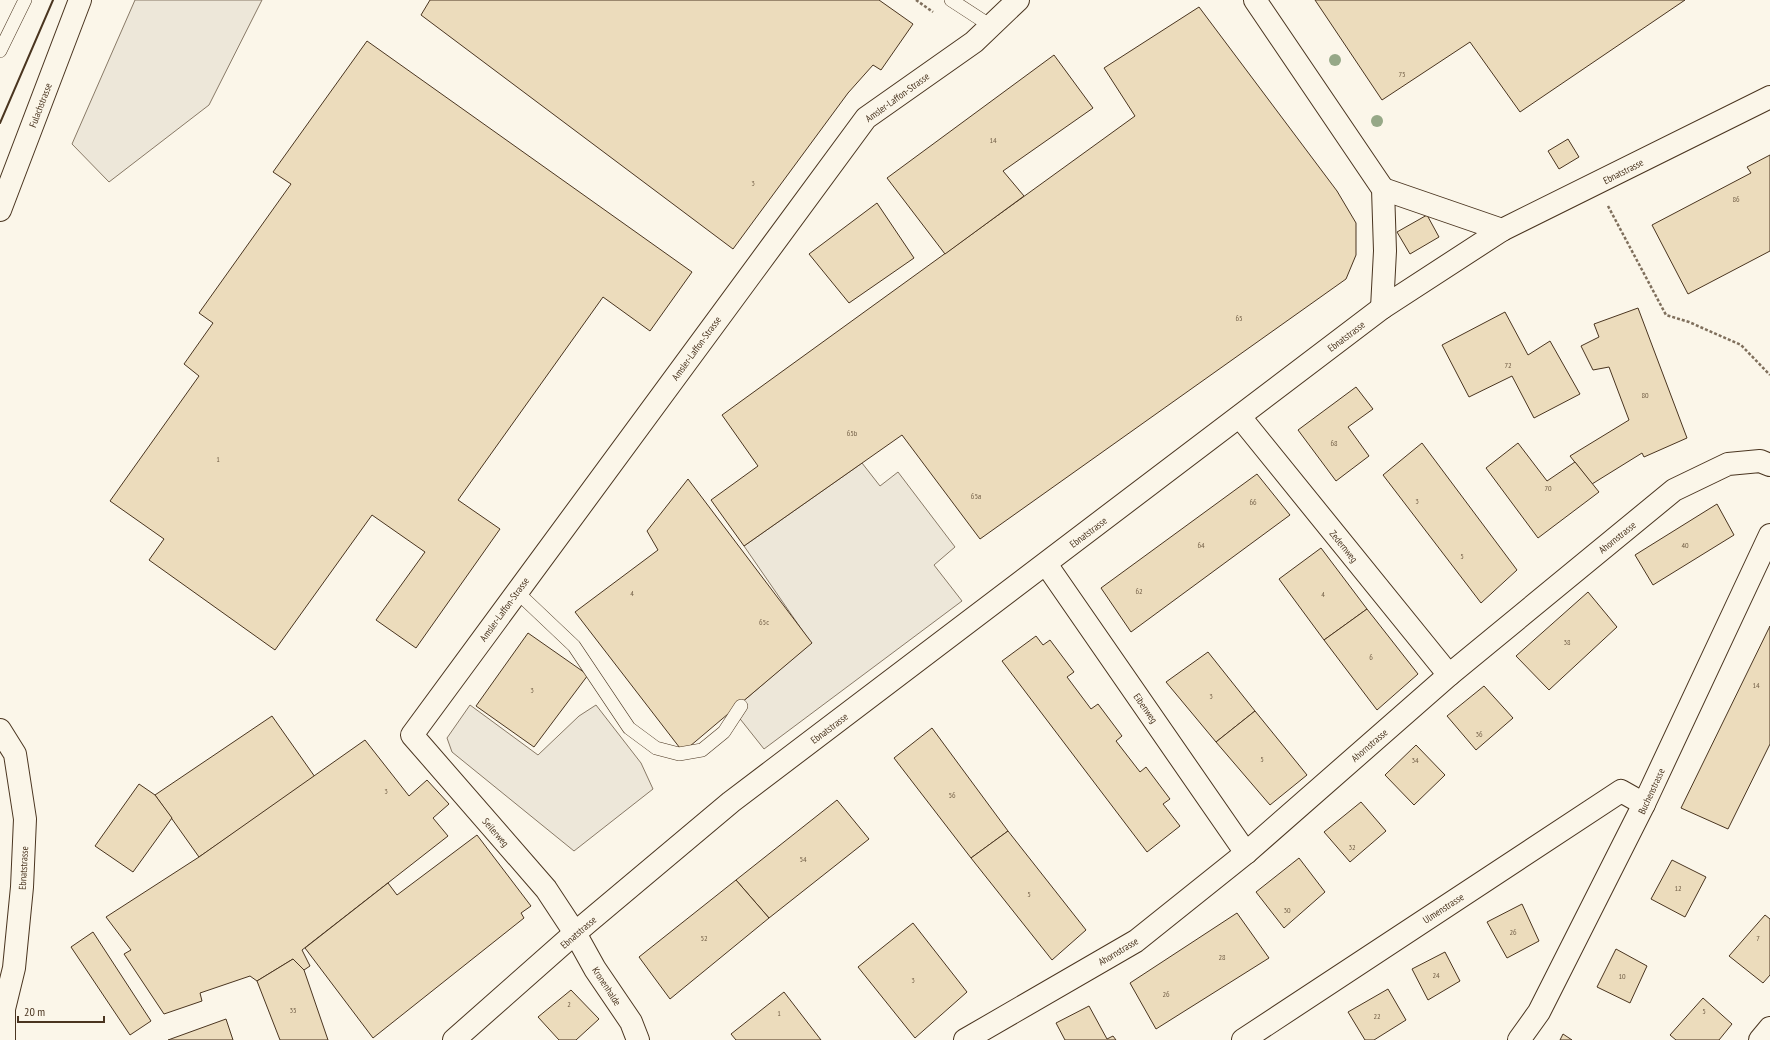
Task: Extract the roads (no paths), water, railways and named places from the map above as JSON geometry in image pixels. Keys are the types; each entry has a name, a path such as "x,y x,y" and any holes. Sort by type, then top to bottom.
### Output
{"street":[{"name":"Fulachstrasse","path":"0,210 80,0"},
{"name":"Amsler-Laffon-Strasse","path":"412,735 866,118 974,42 1018,0"},
{"path":"1255,0 1383,189 1385,251 1382,308"},
{"name":"Ebnatstrasse","path":"454,1040 575,933 731,802 1382,308 1502,230 1770,97"},
{"path":"1383,189 1502,230"},
{"name":"Zedernweg","path":"1240,417 1449,675"},
{"name":"Ahornstrasse","path":"965,1040 1136,941 1246,853 1449,675 1674,490 1728,464 1760,461 1770,465"},
{"name":"Buchenstrasse","path":"1519,1040 1539,1012 1644,804 1770,534"},
{"name":"Eibenweg","path":"1046,564 1246,853"},
{"name":"Ebnatstrasse","path":"0,730 15,754 25,819 22,887 14,968 2,1003 4,1040"},
{"name":"Seilerweg","path":"412,735 546,889 575,933"},
{"name":"Ulmenstrasse","path":"1243,1040 1621,792 1644,804"},
{"name":"Kronenhalde","path":"575,933 595,969 631,1022 638,1040"},
{"path":"1760,1040 1770,1028"}],"lane":[{"path":"0,51 25,0"},
{"path":"951,0 991,26"},
{"path":"517,592 574,646 629,728 656,748 679,754 702,750 724,732 741,706"}]}
